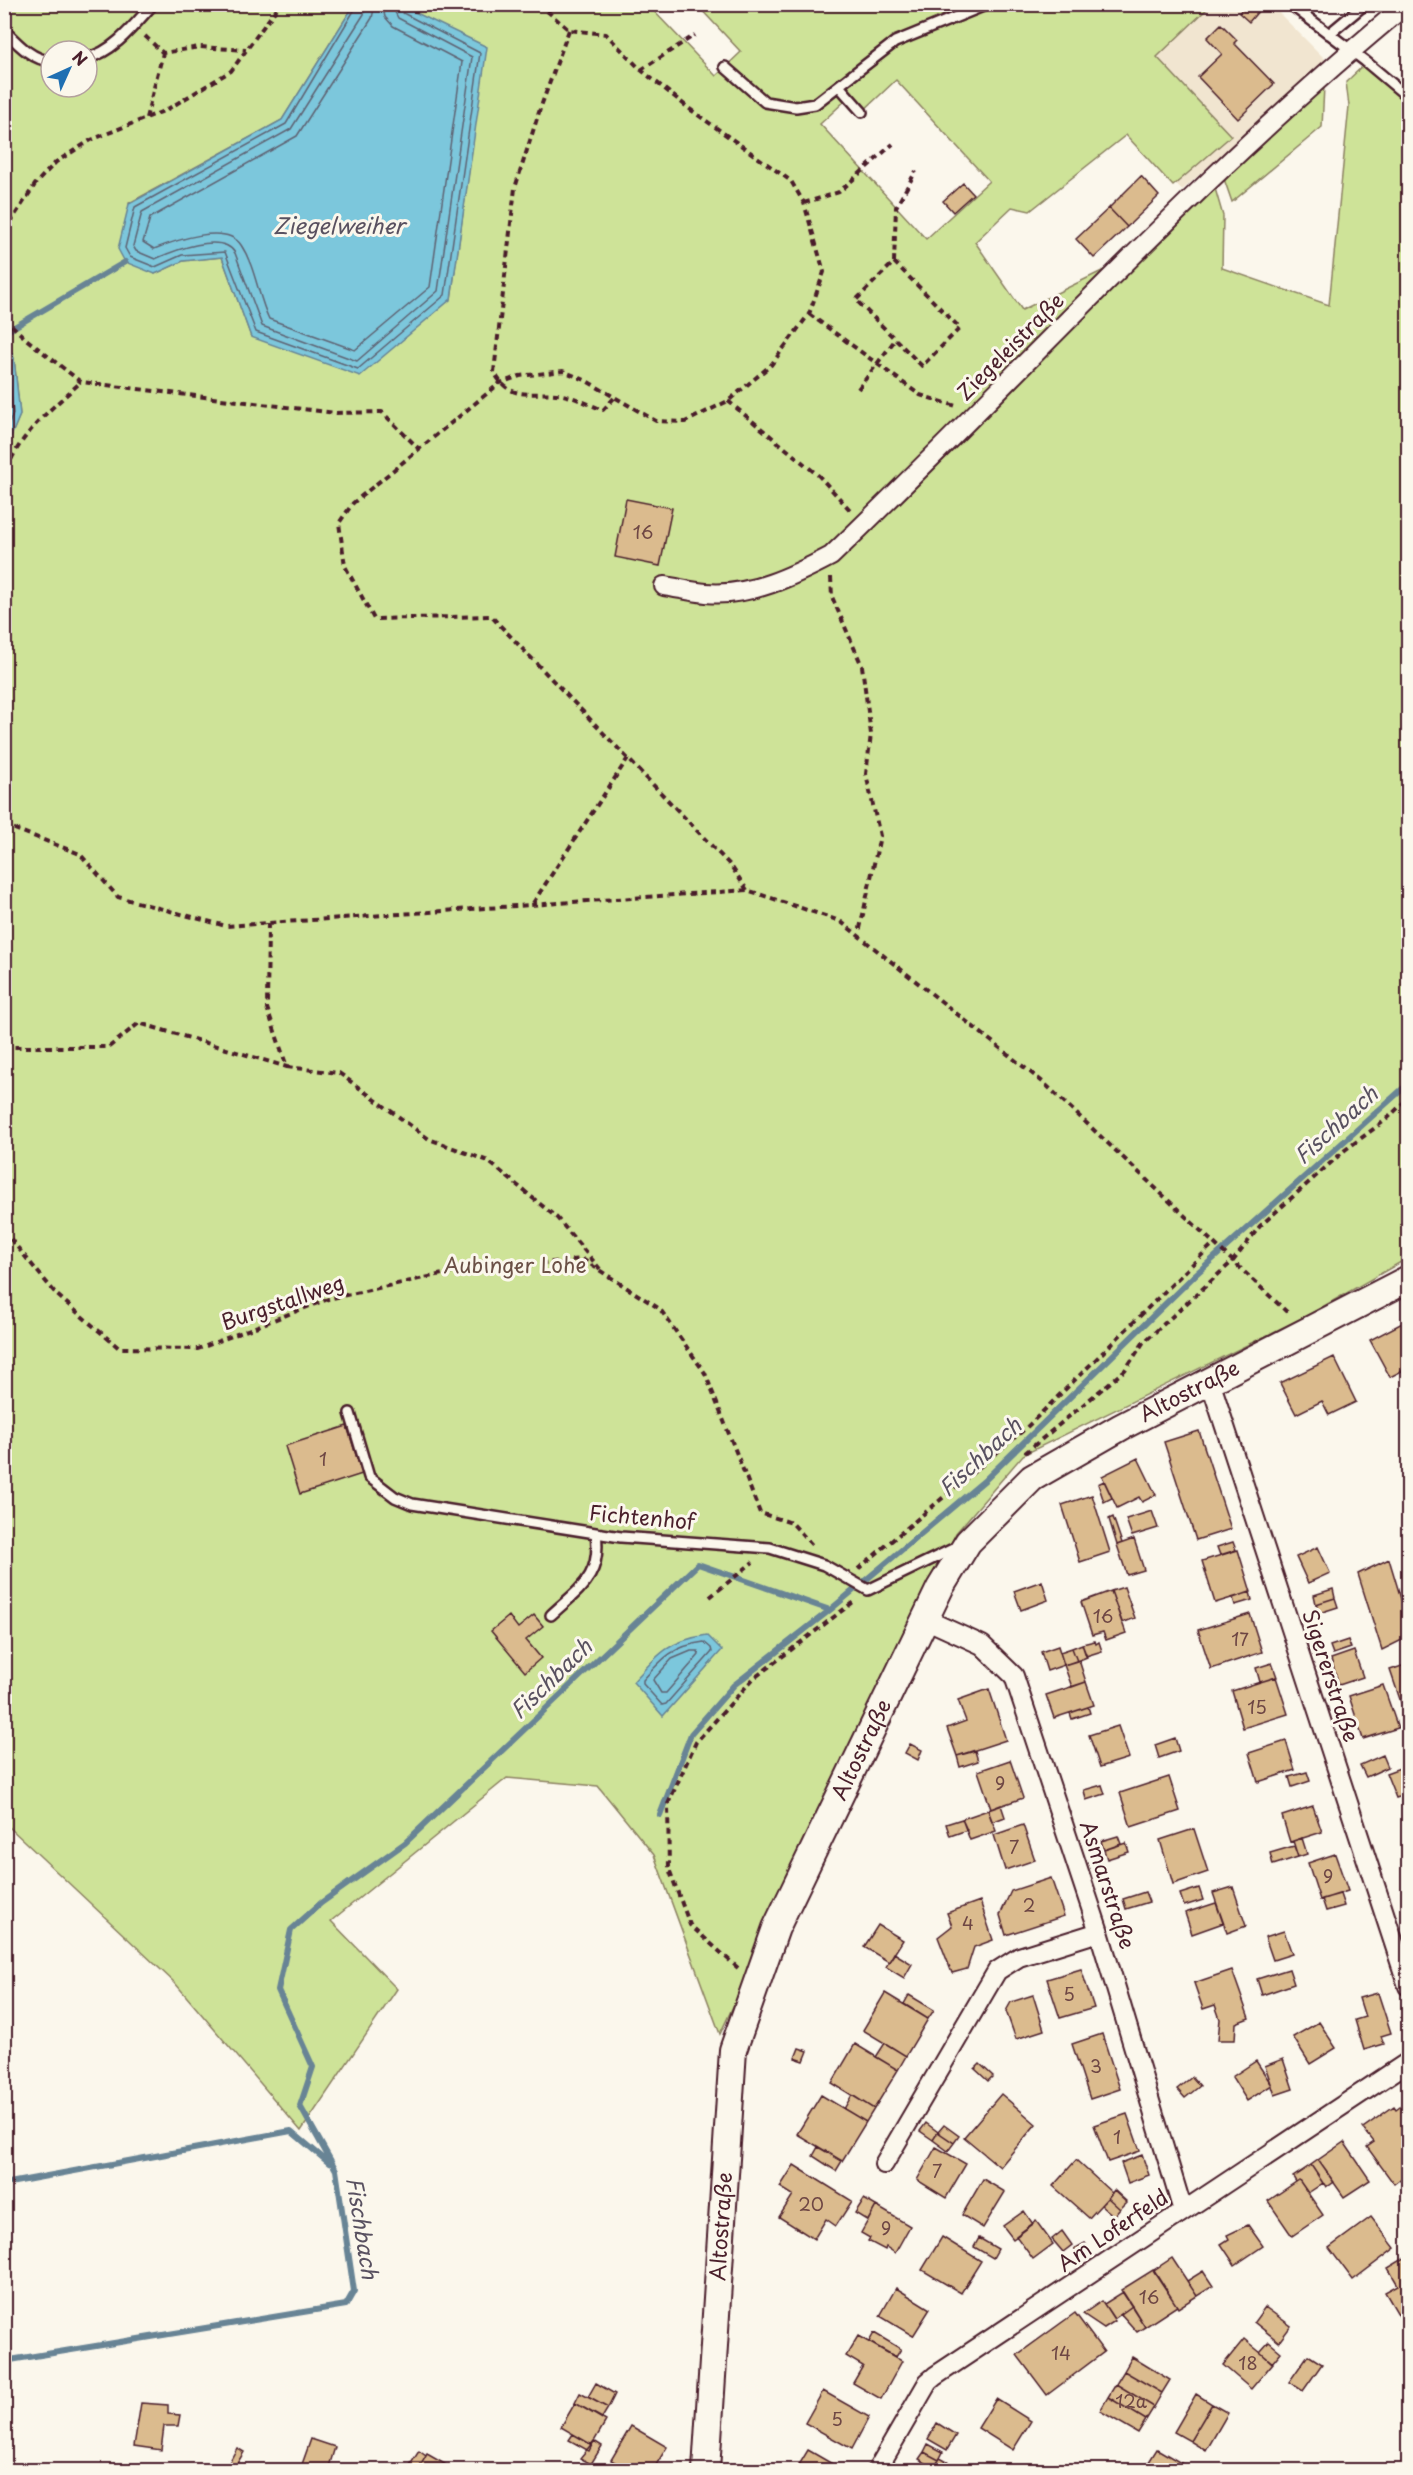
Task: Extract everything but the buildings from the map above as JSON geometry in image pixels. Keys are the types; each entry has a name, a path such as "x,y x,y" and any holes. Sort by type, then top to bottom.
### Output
{"main road":[{"name":"Altostraße","path":"706,2470 733,2050 776,1929 940,1588 968,1542 1032,1478 1121,1427 1408,1279"}],"street":[{"name":"Ziegeleistraße","path":"664,586 708,593 751,589 792,576 831,556 1131,258 1351,50 1407,4"},
{"name":"Sigererstraße","path":"1210,1381 1408,1986"},
{"name":"Asmarstraße","path":"925,1619 982,1644 1014,1676 1099,1932 1183,2211"},
{"path":"884,2164 998,1971 1019,1957 1099,1932"},
{"name":"Am Loferfeld","path":"877,2470 928,2382 935,2376 1408,2062"}],"lane":[{"path":"99,53 120,38 153,4"},
{"path":"725,67 765,102 796,107 815,104 896,42 988,4"},
{"path":"1290,4 1351,50 1408,98"},
{"path":"1329,34 1365,4"},
{"path":"4,30 22,48 39,57"},
{"path":"839,86 862,112"},
{"name":"Fichtenhof","path":"350,1413 369,1477 395,1497 412,1504 596,1533 770,1548 825,1565 868,1590"},
{"path":"551,1614 586,1582 599,1555 596,1533"},
{"path":"868,1590 968,1542"}],"path":[{"path":"4,232 36,183 56,162 91,140 166,110 231,71 280,4"},
{"path":"539,4 569,30 606,34 641,70 728,137 791,181 804,203 824,272 808,314 771,365 728,401 685,422 656,421 615,396 563,371 520,376 500,383 353,503 339,523 345,566 374,619 491,616 731,866 747,890"},
{"path":"133,25 164,53"},
{"path":"569,30 540,109 515,188 494,372 500,383 510,392 562,395 603,410 615,396"},
{"path":"641,70 695,35"},
{"path":"164,53 199,47 246,50"},
{"path":"146,118 164,53"},
{"path":"804,203 839,192 892,144"},
{"path":"894,262 960,328 922,366 856,300 894,262 896,207 916,171"},
{"path":"808,314 920,395 977,413"},
{"path":"5,319 26,339 81,382 336,413 382,412 420,450"},
{"path":"858,389 895,340"},
{"path":"4,479 8,465 23,439 81,382"},
{"path":"728,401 819,476 864,524"},
{"path":"831,556 832,597 862,666 871,734 866,774 880,836 859,933"},
{"path":"533,903 628,758"},
{"path":"4,825 80,854 118,897 226,926 747,890 840,921 859,933 1044,1083 1213,1245 1308,1331"},
{"path":"268,923 267,1008 287,1067"},
{"path":"4,1047 109,1047 140,1023 287,1067 339,1073 429,1139 489,1161 557,1218 604,1274"},
{"path":"1024,1455 1125,1370 1143,1343 1232,1260 1260,1226 1345,1150 1387,1119 1408,1098"},
{"name":"Burgstallweg","path":"5,1230 57,1295 119,1348 198,1349 328,1299 447,1273 582,1259 660,1309 705,1373 760,1513 792,1523 820,1554"},
{"path":"848,1578 1026,1428 1213,1245"},
{"path":"710,1597 747,1567"},
{"path":"756,1985 690,1925 669,1869 668,1804 696,1742 753,1679 868,1590"}],"shaded area":[{"path":"1102,4 1256,4 1262,9 1272,6 1328,62 1182,190 1071,71"}],"green space":[{"name":"Aubinger Lohe","path":"5,5 354,5 282,120 129,203 155,274 183,261 222,257 251,337 451,299 486,48 400,5 648,5 716,76 741,52 697,5 1211,5 1157,57 1231,136 1173,186 1126,135 1030,211 1012,207 975,242 1022,310 1106,269 1139,257 1214,185 1223,216 1222,268 1329,305 1349,106 1346,82 1363,66 1408,104 1408,1258 1310,1314 1023,1455 956,1533 720,2034 654,1855 598,1786 507,1778 331,1921 397,1989 301,2131 175,1983 8,1826 5,1827 4,451 20,415 14,359 5,338","holes":["896,80 989,181 926,239 820,124 846,100 862,112"]},
{"path":"1324,86 1322,127 1232,202 1223,176"}],"water":[{"name":"Ziegelweiher","path":"354,5 400,5 487,47 451,299 360,376 251,337 222,257 183,261 155,274 125,262 118,249 129,204 282,120"},
{"path":"5,338 14,358 20,415 5,451"},
{"path":"707,1635 722,1650 663,1716 633,1682 665,1650 682,1641"}],"waterway":[{"path":"4,333 125,262"},
{"name":"Fischbach","path":"4,2361 346,2305 354,2291 336,2170 300,2106 313,2067 278,1990 291,1930 321,1903 405,1843 698,1564 830,1610 985,1480 1196,1274 1408,1084"},
{"path":"660,1815 691,1734 734,1685 830,1610"},
{"path":"4,2184 291,2131 329,2163"}]}
